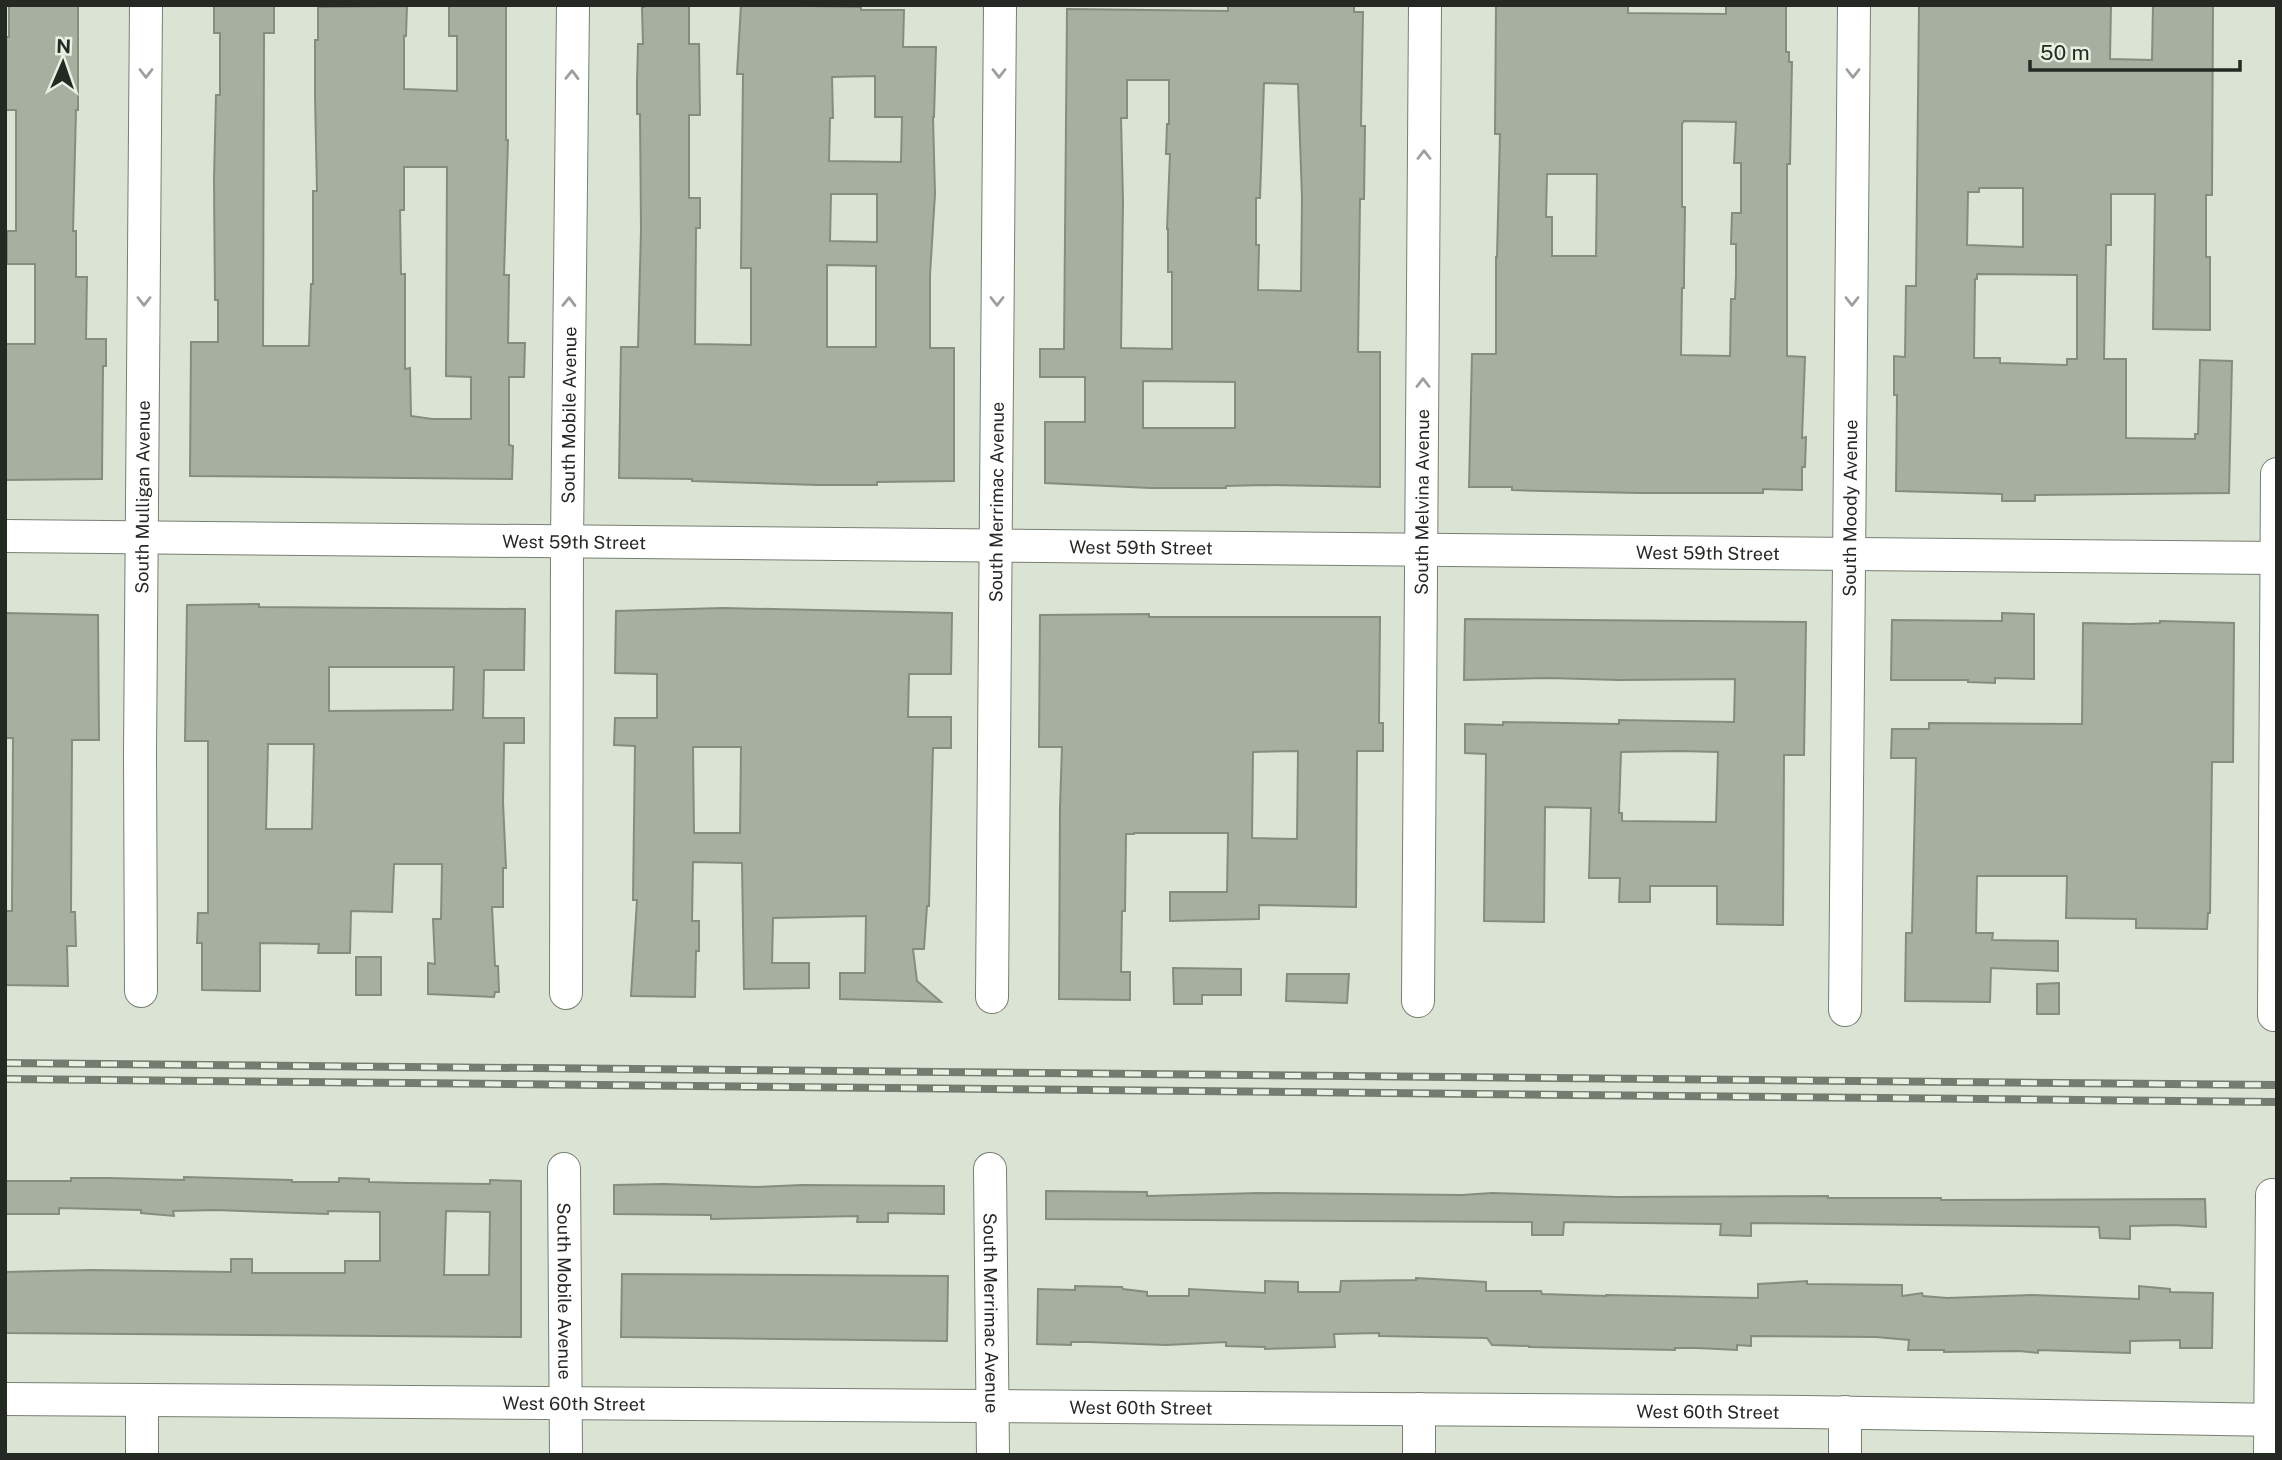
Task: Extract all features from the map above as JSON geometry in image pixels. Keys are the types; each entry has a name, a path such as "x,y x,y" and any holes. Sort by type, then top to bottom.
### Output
{"street":[{"name":"South Mulligan Avenue","path":"141,991 140,753 146,5"},
{"name":"South Mobile Avenue","path":"566,993 567,542 573,5"},
{"name":"South Merrimac Avenue","path":"992,997 1000,5"},
{"name":"South Melvina Avenue","path":"1418,1001 1425,5"},
{"name":"South Moody Avenue","path":"1846,1010 1854,5"},
{"path":"2274,1015 2277,474"},
{"name":"West 59th Street","path":"5,536 2276,558"},
{"name":"South Merrimac Avenue","path":"990,1169 993,1455"},
{"name":"South Mobile Avenue","path":"564,1170 565,1455"},
{"path":"2270,1455 2274,1420 2272,1195"},
{"name":"West 60th Street","path":"5,1399 1845,1412 2274,1420"},
{"path":"142,1401 142,1455"},
{"path":"1419,1409 1419,1455"},
{"path":"1845,1412 1845,1455"}],"building":[{"path":"9,5 78,5 78,110 73,231 76,231 76,277 87,277 86,339 106,339 106,366 103,366 102,479 5,480 5,344 35,344 35,264 7,264 7,231 16,231 16,110 5,110 5,37 9,37"},
{"path":"214,5 274,5 274,33 264,33 263,346 309,346 313,284 313,191 317,191 315,40 318,40 318,7 407,6 404,89 457,91 457,36 449,36 449,5 506,5 508,140 504,275 509,275 508,343 525,343 524,377 509,377 512,479 190,476 191,342 218,342 214,179 216,95 220,95 220,33 214,33","holes":["404,167 447,167 446,376 471,377 471,419 411,416 410,368 405,369 405,274 401,274 400,210 404,210"]},
{"path":"689,5 689,44 699,44 700,115 689,115 689,198 700,198 700,228 696,228 695,344 751,345 751,268 741,268 743,74 737,74 741,5 904,10 903,47 936,47 930,348 954,348 954,481 818,485 619,478 621,347 638,347 641,230 640,114 637,114 637,83 638,44 643,44 644,7","holes":["875,76 875,117 902,117 901,162 829,161 830,118 833,118 832,77","831,194 877,194 877,242 830,241","827,265 876,266 876,347 827,347"]},
{"path":"1228,5 1354,5 1354,12 1363,12 1361,126 1365,126 1364,199 1360,199 1358,352 1380,352 1380,487 1264,485 1150,488 1045,483 1045,422 1085,422 1085,377 1040,377 1040,349 1064,349 1067,9 1228,11","holes":["1127,80 1169,80 1166,154 1170,154 1167,229 1168,272 1172,272 1172,349 1121,348 1121,118 1127,118","1264,83 1298,84 1302,198 1301,291 1258,290 1256,198 1260,198","1143,381 1235,382 1235,428 1143,428"]},
{"path":"1496,5 1628,5 1628,13 1726,14 1726,5 1786,5 1786,52 1789,52 1789,62 1792,62 1790,164 1787,164 1787,356 1805,357 1802,438 1806,437 1802,490 1763,489 1763,493 1639,493 1469,487 1472,354 1496,354 1500,134 1495,134","holes":["1684,121 1736,122 1734,163 1741,163 1741,213 1732,213 1731,244 1736,244 1736,276 1735,299 1731,299 1730,356 1681,355 1684,288","1547,174 1597,174 1596,256 1552,256 1552,217 1546,217"]},
{"path":"1919,5 2111,5 2110,59 2152,60 2153,5 2213,5 2212,195 2206,195 2206,257 2210,257 2210,330 2153,329 2155,194 2111,194 2111,245 2106,245 2104,359 2126,359 2126,438 2195,439 2195,434 2198,434 2200,360 2232,361 2229,493 2035,495 2035,501 2002,501 2002,494 1896,491 1897,395 1894,395 1894,356 1905,357 1906,286 1916,286","holes":["1979,188 2023,188 2023,247 1967,245 1968,192 1979,192","1977,274 2077,275 2077,359 2067,359 2067,365 2000,363 2000,358 1974,358"]},
{"path":"187,605 525,609 524,670 484,670 483,718 524,718 524,743 504,743 506,868 503,868 503,907 492,907 499,992 495,992 494,997 428,994 428,963 435,964 433,919 441,919 442,864 394,864 392,912 351,911 350,953 318,953 319,944 260,943 260,991 202,990 202,943 197,943 198,913 208,913 208,741 185,741","holes":["329,667 454,667 453,710 329,711","268,744 314,744 312,829 266,829"]},
{"path":"723,608 952,613 951,674 909,674 908,717 951,717 951,748 933,748 929,906 924,949 913,949 917,981 941,1002 840,999 840,973 865,973 866,916 773,918 772,963 809,963 809,988 744,989 742,863 693,862 692,921 699,921 695,997 631,996 637,900 633,900 635,746 614,745 615,718 657,718 657,674 615,673 616,611","holes":["693,747 741,747 740,833 694,833"]},
{"path":"5,613 98,615 99,740 72,740 71,912 75,912 76,946 67,946 68,986 5,985 5,911 12,911 13,738 5,738"},
{"path":"2002,613 2034,614 2034,679 1995,678 1995,683 1968,680 1891,680 1892,620 2002,621"},
{"path":"1040,615 1380,617 1379,723 1383,723 1383,751 1357,751 1356,907 1259,905 1259,919 1170,921 1170,892 1227,892 1228,833 1126,834 1121,972 1130,972 1130,1000 1059,999 1062,747 1039,747","holes":["1298,751 1297,839 1252,838 1253,752"]},
{"path":"1465,619 1806,622 1804,755 1784,755 1783,925 1717,924 1717,886 1650,886 1650,902 1619,902 1620,878 1589,878 1591,808 1545,807 1544,922 1484,921 1486,754 1465,753 1465,724 1619,724 1619,720 1734,722 1735,679 1464,680","holes":["1621,752 1718,752 1716,822 1622,821 1622,813 1619,813"]},
{"path":"2160,621 2234,623 2233,762 2212,762 2210,913 2207,929 2136,928 2136,919 2066,918 2067,876 1977,876 1976,933 1993,933 1992,940 2058,941 2058,971 1991,968 1990,1002 1905,1001 1906,933 1912,933 1916,758 1891,758 1892,729 1929,729 1929,723 2082,724 2083,623 2130,624"},
{"path":"356,957 381,957 381,995 356,995"},
{"path":"1173,968 1241,969 1241,995 1202,995 1202,1004 1174,1004"},
{"path":"1287,974 1349,974 1347,1003 1286,1001"},
{"path":"2059,983 2059,1014 2037,1014 2037,984"},
{"path":"184,1177 339,1182 339,1178 369,1179 369,1182 490,1184 490,1180 521,1181 521,1337 5,1333 5,1272 231,1272 231,1259 252,1259 252,1273 345,1273 345,1261 380,1261 380,1212 328,1211 328,1214 215,1210 173,1211 174,1216 141,1213 141,1210 59,1208 59,1214 5,1214 5,1181 71,1181 71,1178 184,1180","holes":["446,1211 490,1212 489,1275 444,1275"]},
{"path":"614,1185 757,1187 944,1186 944,1214 888,1213 888,1222 857,1222 858,1216 711,1219 711,1215 614,1214"},
{"path":"1046,1191 1147,1192 1147,1196 1492,1193 1617,1197 1828,1196 1941,1200 2205,1199 2206,1227 2130,1226 2130,1239 2100,1238 2099,1227 1751,1223 1751,1236 1720,1235 1721,1224 1564,1222 1563,1235 1532,1235 1532,1222 1046,1219"},
{"path":"622,1274 948,1276 947,1341 621,1337"},
{"path":"1416,1278 1486,1282 1486,1291 1758,1298 1758,1284 1807,1281 1807,1284 1902,1285 1902,1296 1922,1293 1923,1296 1947,1298 2032,1295 2139,1299 2139,1286 2170,1289 2170,1292 2213,1293 2212,1348 2180,1348 2180,1340 2130,1341 2130,1353 2038,1350 2038,1353 1944,1352 1908,1350 1909,1340 1876,1337 1751,1336 1751,1346 1737,1345 1737,1350 1675,1350 1492,1345 1487,1338 1379,1336 1379,1333 1334,1334 1335,1347 1265,1349 1226,1346 1226,1342 1166,1345 1089,1342 1071,1342 1071,1345 1037,1344 1038,1289 1075,1290 1075,1286 1122,1287 1147,1292 1147,1296 1189,1296 1189,1289 1265,1293 1265,1281 1298,1282 1298,1292 1340,1292 1341,1281"}],"railway":[{"path":"5,1063 2277,1085"},
{"path":"5,1079 2277,1102"}]}
